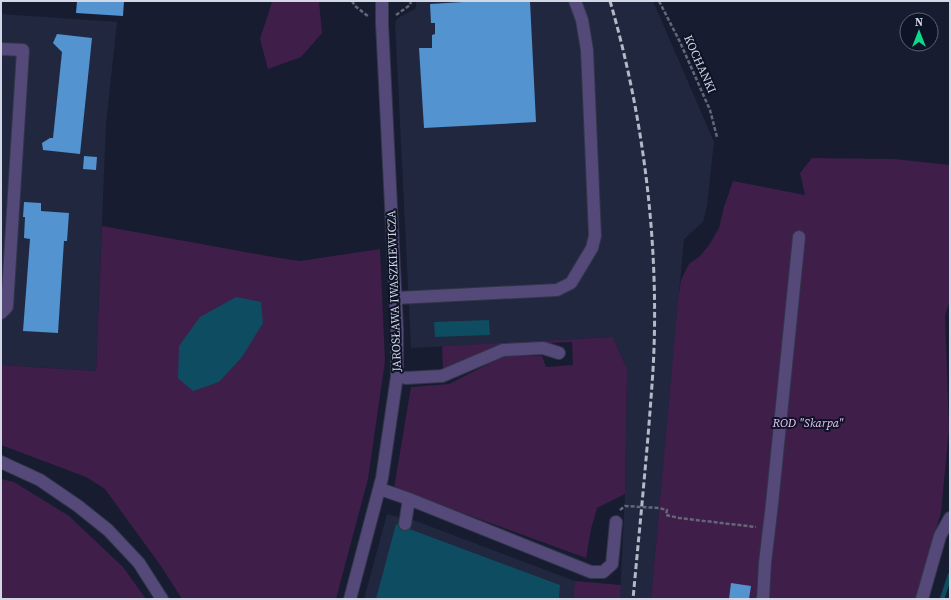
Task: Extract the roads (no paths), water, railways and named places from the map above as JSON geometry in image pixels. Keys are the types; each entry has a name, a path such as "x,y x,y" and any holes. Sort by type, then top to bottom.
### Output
{"street":[{"name":"JAROSŁAWA IWASZKIEWICZA","path":"350,599 380,489 397,376 396,298 382,1"},
{"path":"396,298 557,290 571,283 592,248 595,236 587,50 582,20 575,1"},
{"path":"1,49 23,50 7,307 1,313"},
{"path":"763,599 799,237"},
{"path":"397,376 406,378 442,376 503,350 543,348 559,353"},
{"path":"1,462 40,480 78,506 108,530 139,563 162,599"},
{"path":"380,489 409,499 591,572 603,572 612,564 616,522"},
{"path":"405,524 409,499"},
{"path":"922,599 940,536 950,518"}],"waterway":[{"path":"942,599 950,575"}],"railway":[{"path":"610,1 622,45 640,137 647,184 654,278 655,324 653,370 633,599"}],"park label":[{"name":"ROD \"Skarpa\"","path":"808,423"}]}
